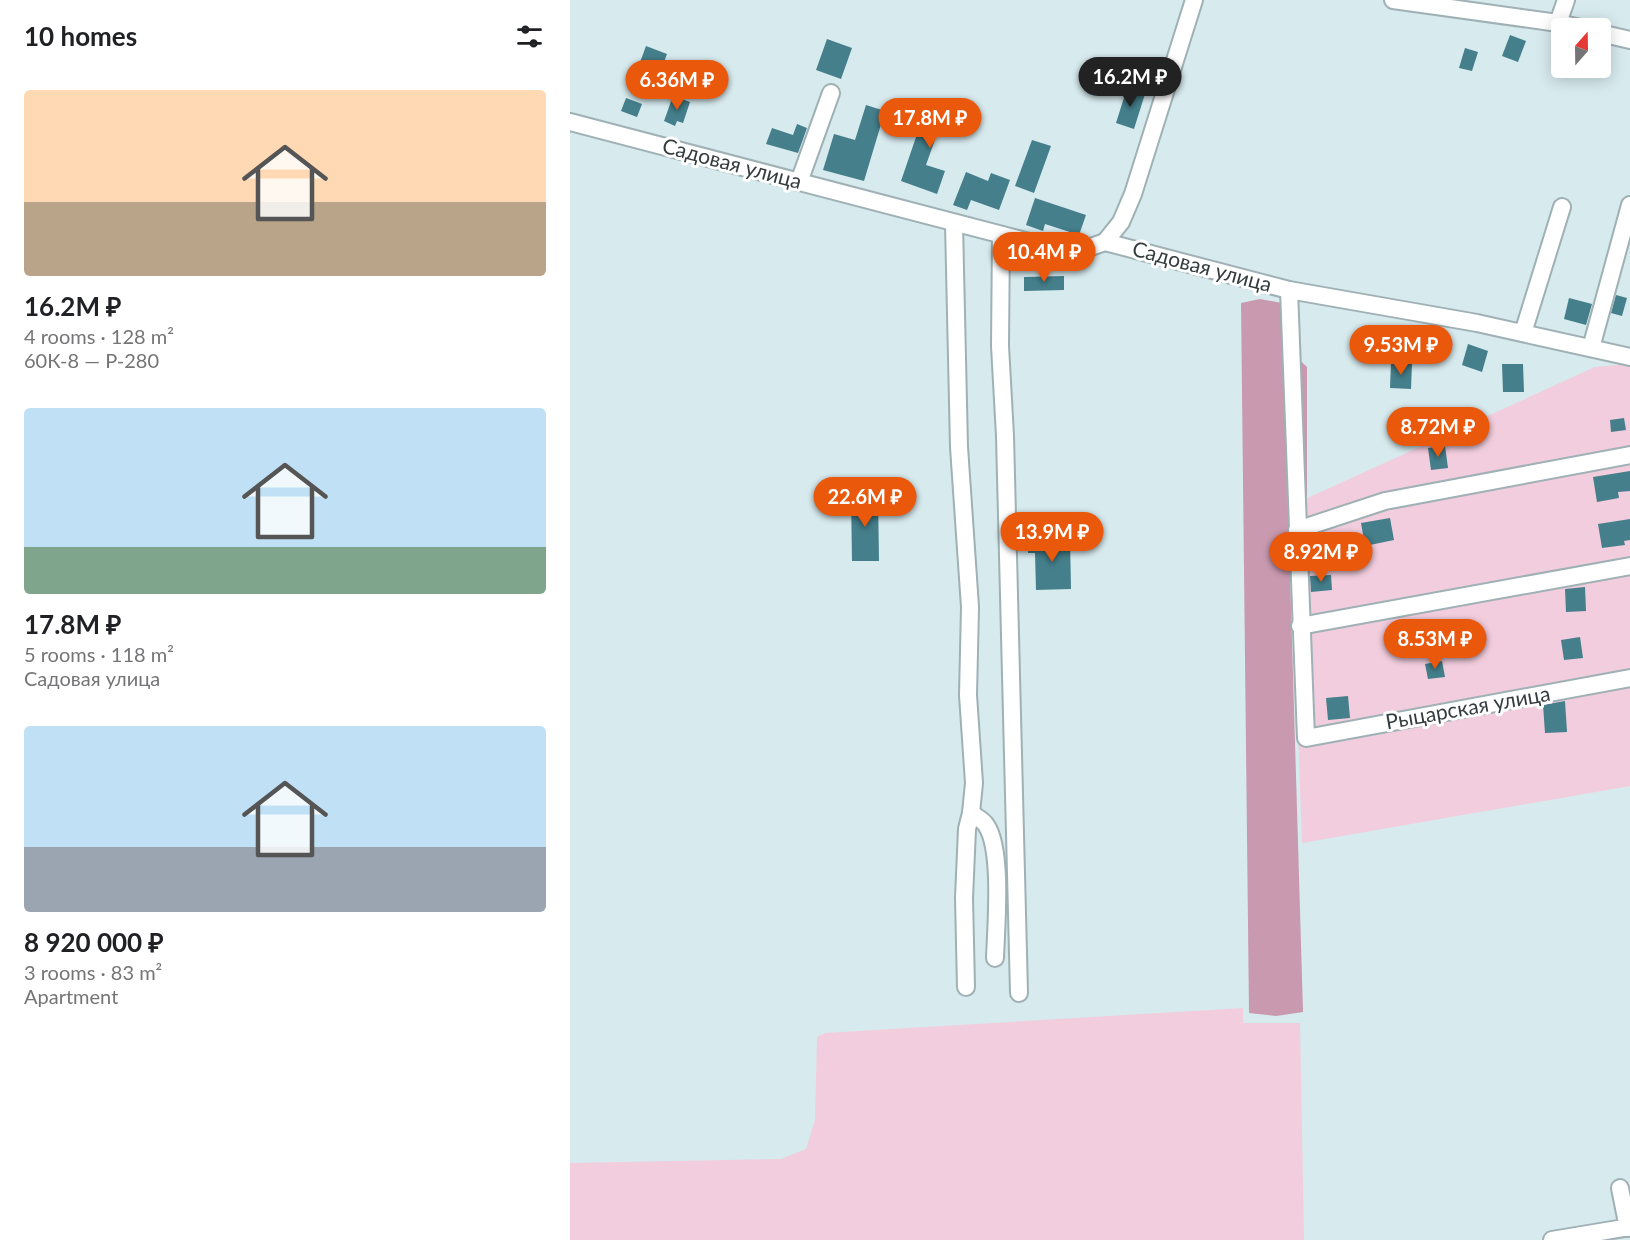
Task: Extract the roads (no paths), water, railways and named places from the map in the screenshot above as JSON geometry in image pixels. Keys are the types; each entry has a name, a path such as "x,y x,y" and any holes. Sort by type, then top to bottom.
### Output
{"street":[{"path":"1105,242 1121,222 1132,194 1194,0"},
{"path":"1393,0 1551,22"},
{"path":"1560,18 1566,0"},
{"path":"1611,36 1630,40"},
{"path":"800,182 831,93"},
{"name":"Садовая улица","path":"570,122 1060,250 1088,248 1105,242 1289,290 1523,333 1630,357"},
{"path":"1590,348 1630,205"},
{"path":"1523,333 1562,207"},
{"path":"954,224 959,447 970,606 968,695 974,783 967,829 964,898 966,987"},
{"path":"1001,235 1000,346 1005,436 1019,993"},
{"path":"1289,290 1300,626 1630,566"},
{"path":"1297,530 1385,501 1630,455"},
{"name":"Рыцарская улица","path":"1300,626 1306,738 1630,678"},
{"path":"971,813 986,824 993,843 997,892 995,958"},
{"path":"1552,1240 1629,1227 1620,1188"}]}
